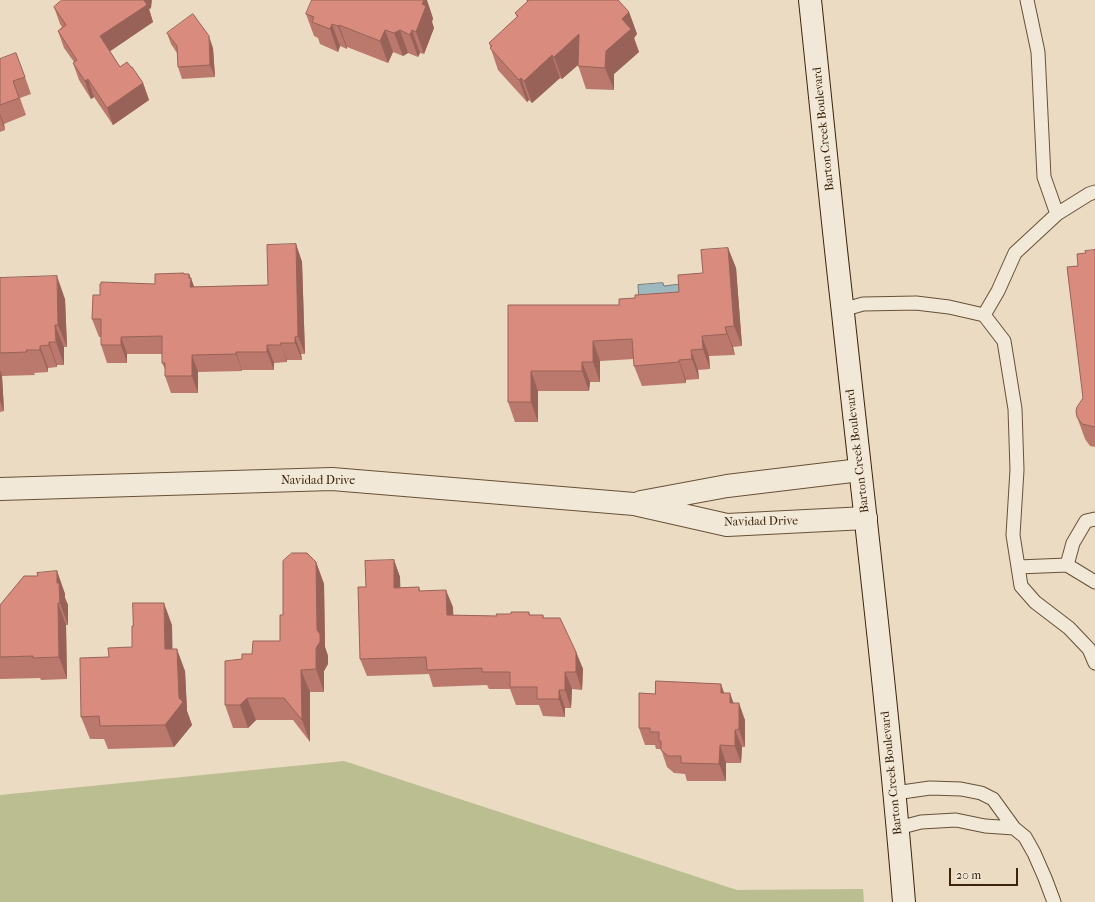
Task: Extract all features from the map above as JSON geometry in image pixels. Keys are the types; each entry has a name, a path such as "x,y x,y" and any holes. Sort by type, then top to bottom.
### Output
{"street":[{"name":"Barton Creek Boulevard","path":"810,0 842,310 895,793 904,902"},
{"name":"Navidad Drive","path":"634,504 727,486 860,470"},
{"name":"Navidad Drive","path":"0,489 332,479 634,504 727,525 866,518"}],"lane":[{"path":"1027,0 1038,52 1044,177 1057,214"},
{"path":"984,315 998,291 1015,253 1057,214 1095,192"},
{"path":"842,310 863,304 916,303 949,308 984,315 1004,341 1014,410 1017,470 1013,535 1021,586 1035,602 1069,628 1089,649 1095,664"},
{"path":"1067,565 1073,543 1080,529 1086,521 1095,519"},
{"path":"1018,567 1067,565 1095,582"},
{"path":"895,793 930,788 981,793 993,799 1014,828 1025,837 1034,852 1054,902"},
{"path":"898,828 921,822 956,820 985,826 1014,828"}],"green space":[{"path":"344,761 737,890 863,889 864,902 0,902 0,795"}],"water":[{"path":"663,283 664,286 680,284 682,304 639,300 638,285"}],"building":[{"path":"62,0 144,0 147,5 100,36 120,67 127,62 143,83 107,108 88,79 85,81 73,63 77,60 58,31 66,25 54,7"},
{"path":"312,0 424,0 422,4 426,6 416,32 412,30 410,35 400,30 394,33 385,30 380,41 339,25 332,24 330,29 312,22 314,17 306,14"},
{"path":"527,0 618,0 629,12 622,19 631,29 606,51 605,68 578,66 579,34 554,57 552,55 524,81 521,78 519,80 490,48 492,46 489,43 518,16 515,13 528,1"},
{"path":"193,14 209,36 210,65 178,67 177,46 167,33"},
{"path":"16,53 25,77 13,81 19,98 0,105 0,59"},
{"path":"296,244 298,336 295,337 295,343 267,345 267,352 236,352 236,354 192,355 192,376 165,376 165,363 162,363 162,336 121,337 121,345 101,345 101,319 92,319 93,295 100,295 101,282 155,284 155,274 184,273 189,274 189,278 191,278 190,287 268,285 267,245"},
{"path":"728,248 734,326 725,327 727,334 702,336 703,349 691,350 692,359 679,360 679,362 634,366 632,339 593,341 593,362 582,362 582,371 531,371 531,402 508,402 508,305 619,305 619,299 635,298 635,295 679,292 678,275 703,273 701,250"},
{"path":"1095,250 1095,427 1082,424 1077,417 1077,407 1083,398 1067,267 1078,266 1077,254"},
{"path":"57,276 58,325 55,325 56,342 49,342 49,345 40,346 40,350 0,353 0,278"},
{"path":"292,553 307,553 316,562 317,630 320,634 320,642 316,648 316,669 301,670 302,720 284,698 247,698 240,705 225,705 225,661 242,659 242,654 252,654 253,641 280,641 280,615 283,615 283,561"},
{"path":"394,560 394,588 419,587 419,591 446,590 447,615 497,616 496,614 529,612 529,615 543,615 543,618 560,618 576,652 576,672 565,672 565,690 559,690 559,699 537,699 537,687 510,687 510,672 482,672 482,668 427,670 426,657 360,659 358,587 366,587 365,561"},
{"path":"57,571 60,603 58,603 59,657 0,657 0,605 24,576 38,576 37,573"},
{"path":"133,603 164,603 165,649 177,649 179,698 183,702 165,725 100,726 99,716 81,717 80,658 109,657 108,648 132,647"},
{"path":"656,681 721,684 721,693 730,693 730,703 739,703 739,729 735,730 735,746 720,745 719,764 681,763 681,756 668,756 661,750 659,732 650,732 650,728 639,728 639,693 655,694"}]}
